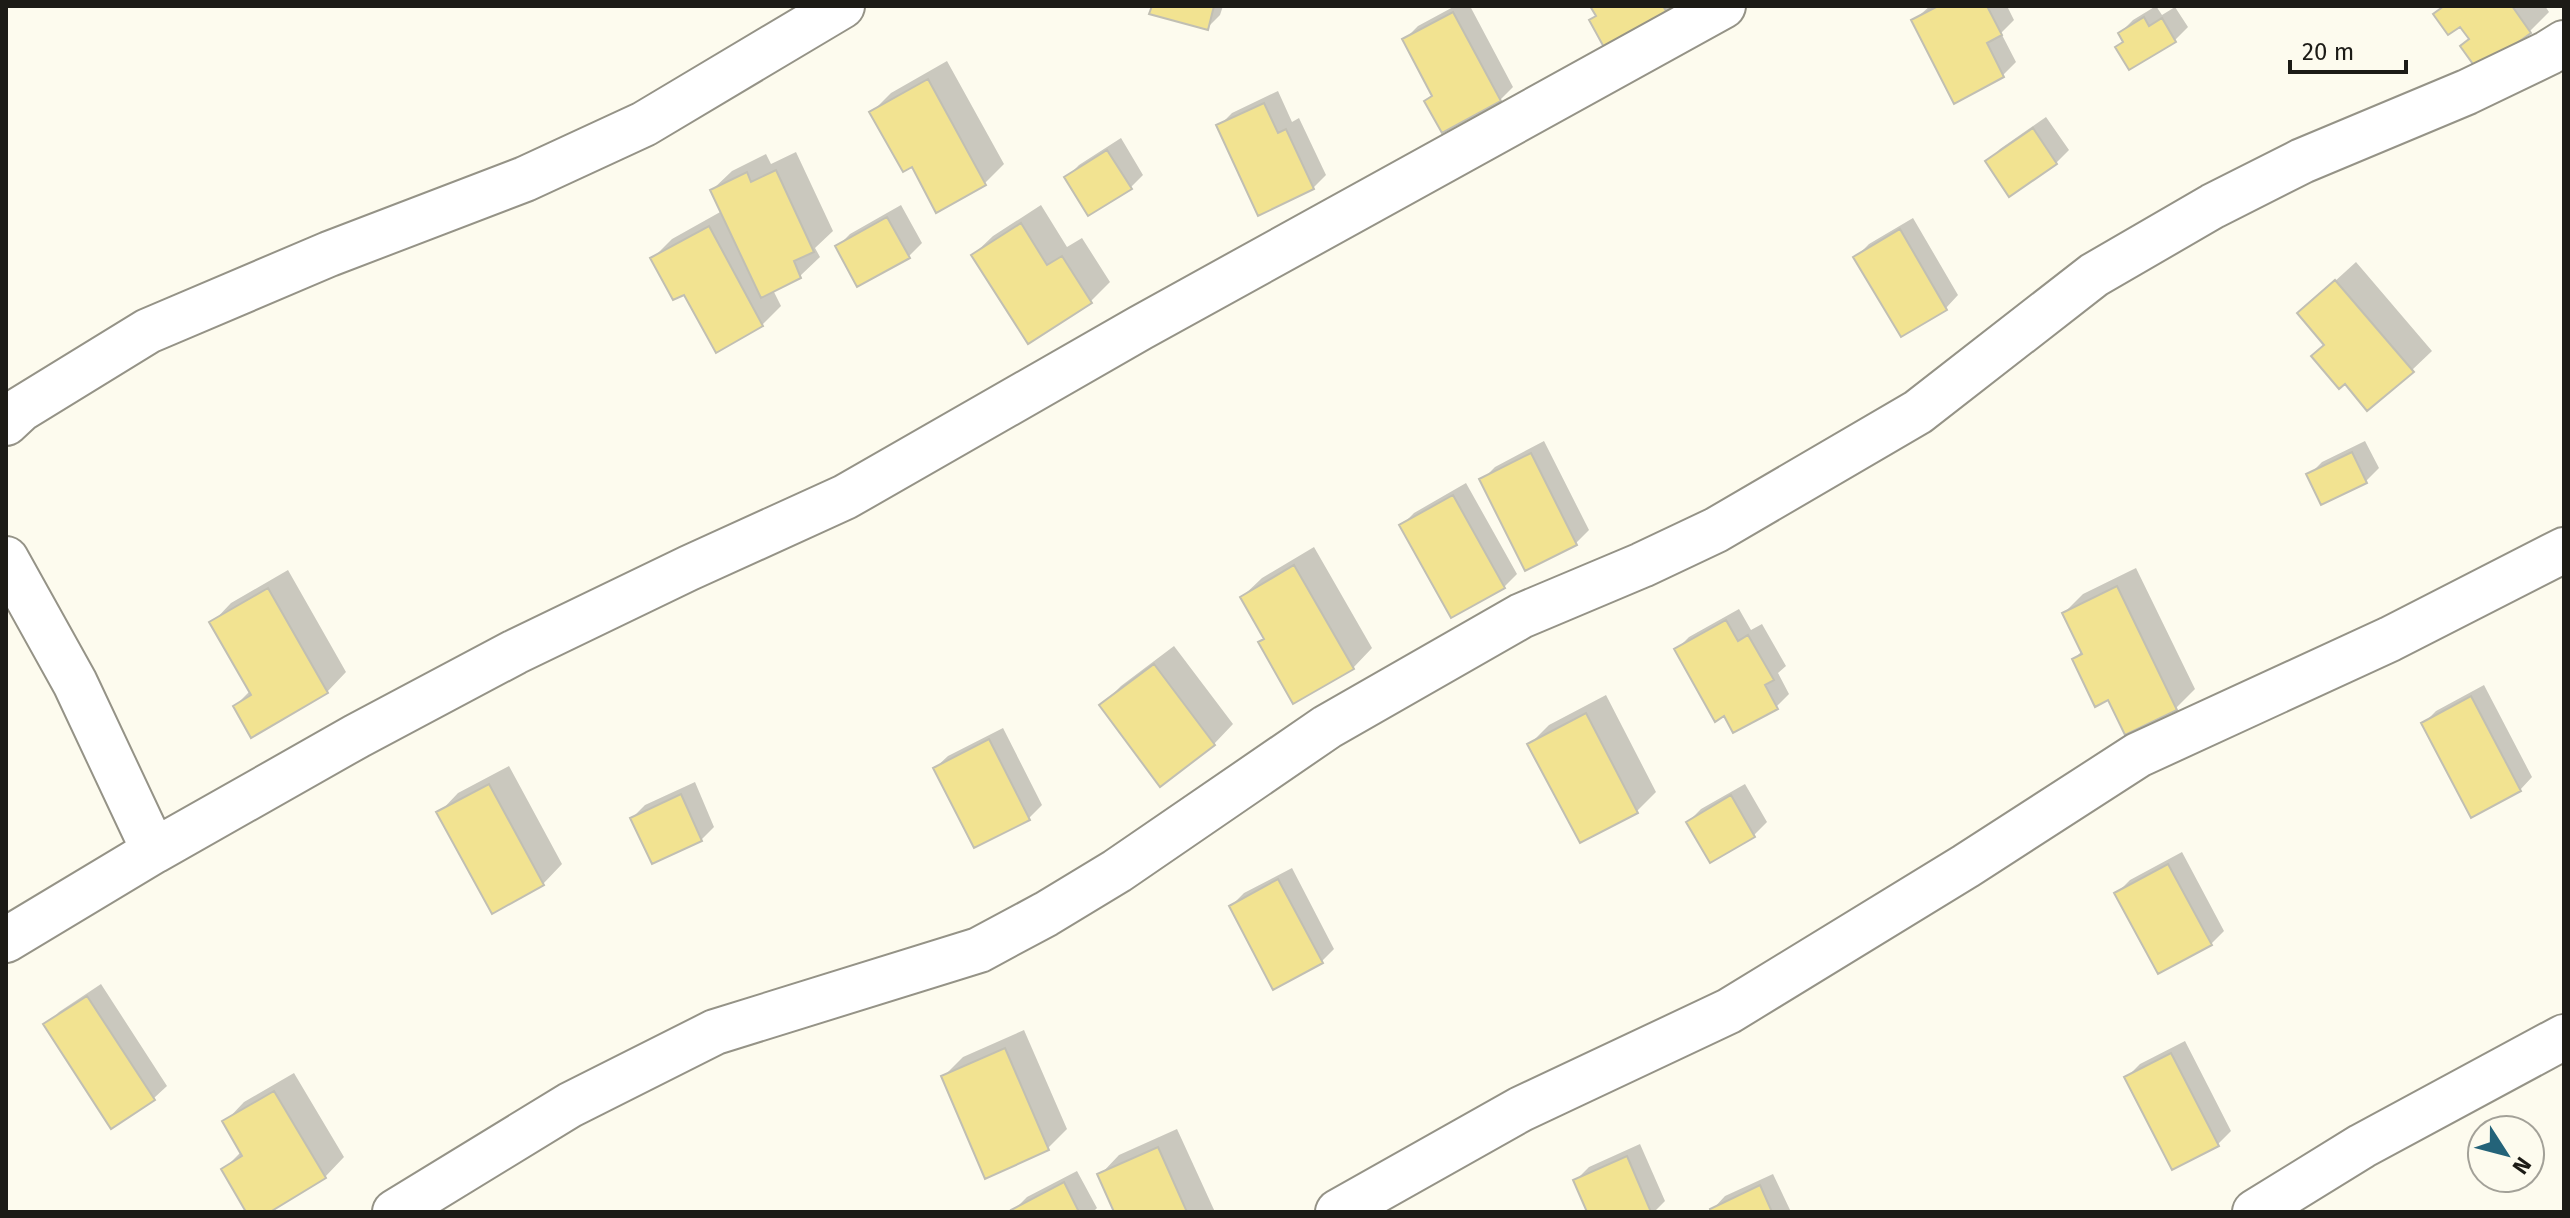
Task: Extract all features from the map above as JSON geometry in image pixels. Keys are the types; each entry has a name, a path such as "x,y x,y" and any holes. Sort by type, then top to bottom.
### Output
{"street":[{"path":"6,423 21,409 148,331 329,254 525,179 631,130 842,6"},
{"path":"6,940 154,851 357,736 515,652 845,497 1140,328 1723,6"},
{"path":"395,1212 570,1105 715,1032 979,950 1117,871 1340,720 1521,616 1716,530 1918,412 2094,275 2213,206 2302,161 2467,92 2564,43"},
{"path":"1338,1212 1521,1109 1729,1011 1966,866 2138,755 2390,639 2563,553"},
{"path":"6,559 75,683 154,851"},
{"path":"2255,1212 2362,1146 2564,1037"}],"building":[{"path":"1152,6 1214,6 1208,30 1149,14"},
{"path":"1590,6 1663,6 1669,16 1606,51 1589,20 1596,16"},
{"path":"1938,6 1987,6 2002,35 1987,43 2004,77 1954,104 1911,20"},
{"path":"2444,6 2512,6 2531,33 2478,71 2460,46 2469,39 2460,27 2448,35 2433,14"},
{"path":"1453,12 1501,101 1442,133 1424,101 1432,96 1402,39"},
{"path":"2144,17 2149,26 2162,18 2176,42 2129,70 2115,47 2123,42 2118,33"},
{"path":"928,79 986,185 936,213 912,167 903,172 869,112"},
{"path":"1264,103 1278,133 1286,129 1314,189 1258,216 1216,125"},
{"path":"2033,128 2057,164 2009,197 1985,161"},
{"path":"1107,150 1132,189 1088,216 1064,177"},
{"path":"776,170 814,252 794,261 801,278 761,298 710,190 747,172 751,182"},
{"path":"887,217 910,258 857,287 835,246"},
{"path":"1021,223 1047,265 1062,256 1092,303 1028,344 971,255"},
{"path":"709,226 763,326 716,353 684,295 673,300 650,258"},
{"path":"1900,229 1947,310 1901,337 1853,257"},
{"path":"2335,280 2414,372 2367,411 2345,384 2339,389 2311,356 2324,345 2297,313"},
{"path":"2352,452 2367,483 2321,505 2306,474"},
{"path":"1531,453 1577,545 1525,571 1479,479"},
{"path":"1453,495 1505,588 1451,618 1399,525"},
{"path":"1294,565 1354,669 1293,704 1258,642 1264,639 1240,597"},
{"path":"2117,586 2177,710 2125,735 2108,700 2095,707 2072,659 2082,654 2062,613"},
{"path":"268,588 328,693 251,738 233,706 251,695 209,622"},
{"path":"1726,620 1738,641 1748,635 1774,680 1765,685 1778,709 1733,733 1724,716 1715,722 1674,649"},
{"path":"1154,664 1215,745 1160,787 1099,705"},
{"path":"2471,696 2521,791 2471,818 2421,723"},
{"path":"1586,713 1638,813 1580,843 1527,744"},
{"path":"989,739 1030,820 974,848 933,768"},
{"path":"489,784 544,885 492,914 436,812"},
{"path":"681,794 702,841 652,864 630,818"},
{"path":"1731,795 1755,837 1710,863 1686,822"},
{"path":"2168,864 2212,945 2158,974 2114,893"},
{"path":"1278,879 1323,963 1273,990 1229,906"},
{"path":"87,996 155,1100 111,1129 43,1024"},
{"path":"1005,1048 1049,1150 985,1179 941,1076"},
{"path":"2171,1053 2219,1146 2172,1170 2124,1077"},
{"path":"274,1091 326,1178 270,1212 246,1212 221,1169 242,1156 222,1121"},
{"path":"1158,1147 1187,1212 1114,1212 1097,1174"},
{"path":"1627,1156 1651,1212 1587,1212 1573,1180"},
{"path":"1064,1182 1079,1212 1012,1212 1011,1210"},
{"path":"1760,1185 1772,1212 1711,1212 1710,1209"}]}
